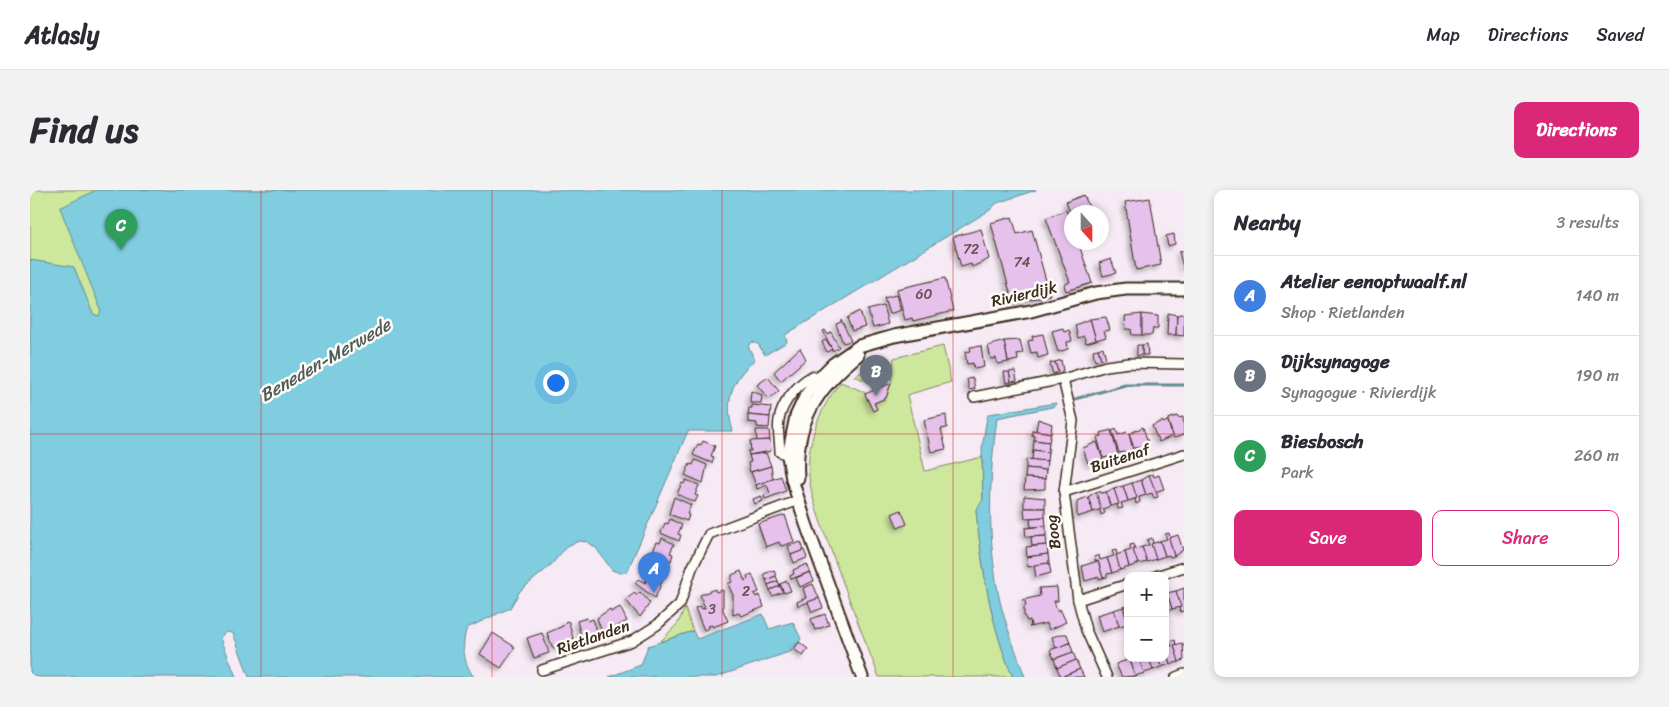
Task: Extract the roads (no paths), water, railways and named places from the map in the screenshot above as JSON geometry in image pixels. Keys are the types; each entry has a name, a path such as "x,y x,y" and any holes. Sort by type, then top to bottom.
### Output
{"street":[{"name":"Rivierdijk","path":"862,677 806,524 792,457 806,416 822,382 873,343 894,336 1031,311 1096,293 1126,289 1184,289"},
{"path":"974,397 1063,380 1106,366 1129,363 1184,364"},
{"name":"Rivierdijk","path":"792,457 780,452 778,420 782,410 803,381 812,376 822,382"},
{"name":"Boog","path":"1063,380 1073,421 1064,492 1078,600 1086,630 1107,677"},
{"name":"Buitenaf","path":"1064,492 1184,454"},
{"name":"Rietlanden","path":"542,670 632,641 647,632 680,604 692,568 709,534 800,500"},
{"path":"1168,572 1184,567"},
{"path":"1078,600 1124,585"},
{"path":"1176,677 1184,674"}],"water":[{"name":"Beneden-Merwede","path":"96,190 1036,190 997,203 990,210 785,335 787,342 765,355 758,344 752,342 748,346 755,360 735,383 730,401 730,420 733,431 688,431 627,572 620,573 612,570 596,548 588,542 579,541 567,546 551,565 520,591 510,608 467,628 464,640 464,653 467,666 474,677 249,677 233,633 226,632 221,638 236,677 30,677 30,260 74,267 93,314 99,316 101,310 60,208"},
{"path":"1056,403 1052,407 997,418 990,508 992,552 999,597 1007,627 1025,677 1013,677 998,637 988,595 981,552 976,510 983,500 982,448 989,414"},
{"path":"763,614 769,629 793,622 801,639 792,651 716,677 609,677 641,665 648,646 693,631 697,639"}],"waterway":[{"path":"1075,399 1125,385 1184,385"}],"place":[{"name":"Biesbosch","path":"121,250"},
{"name":"Dijksynagoge","path":"876,396"},
{"name":"Atelier eenoptwaalf.nl","path":"654,593"}]}
